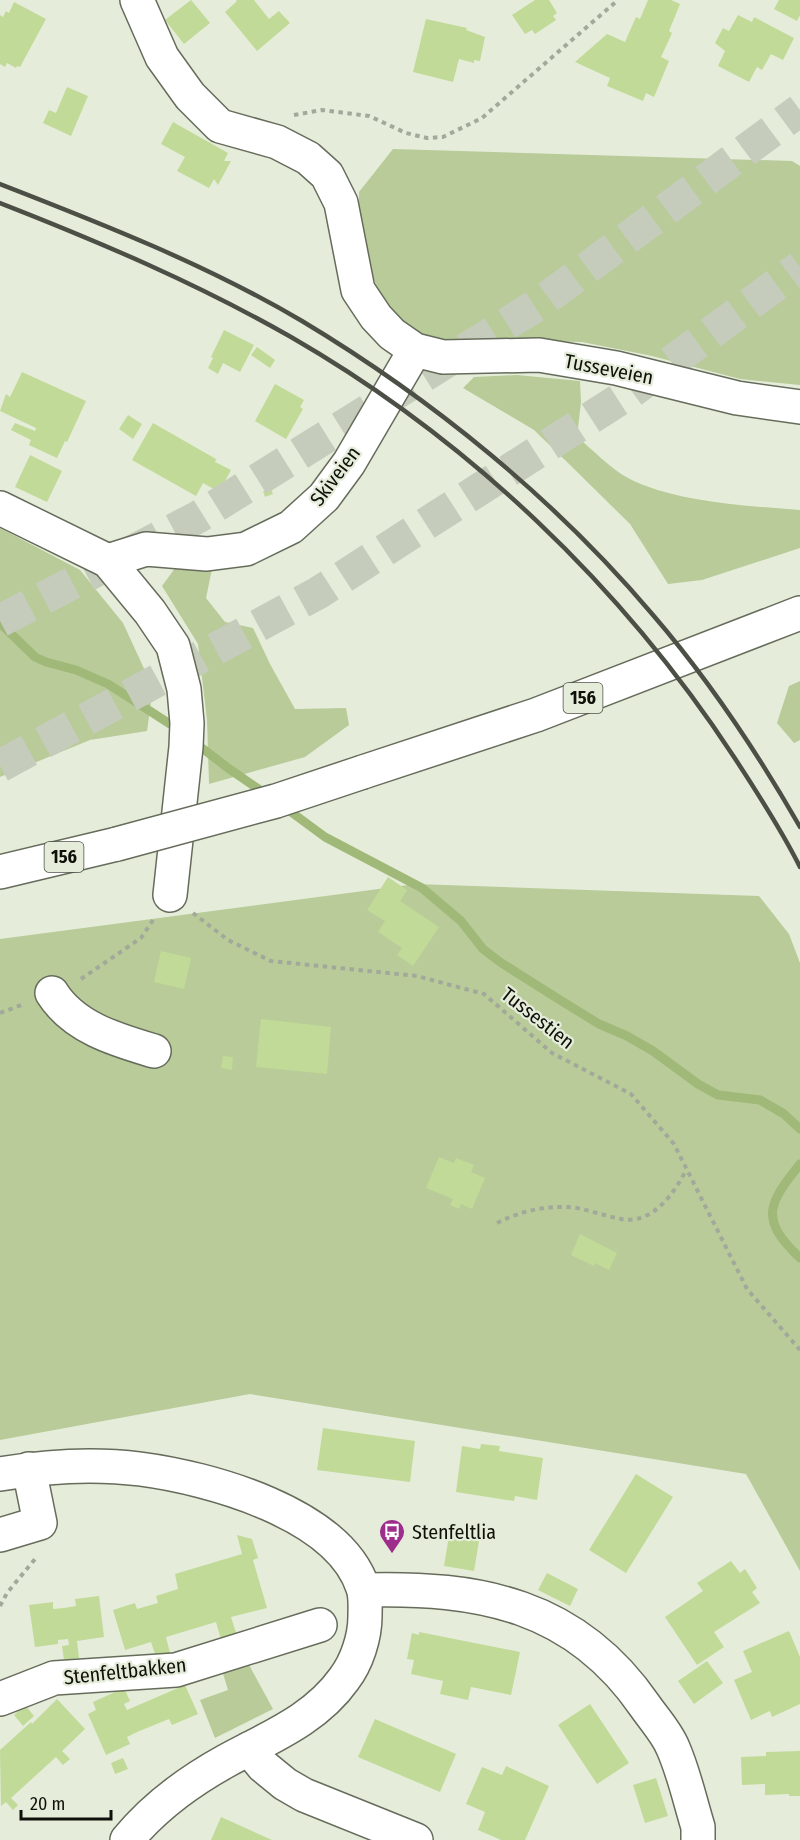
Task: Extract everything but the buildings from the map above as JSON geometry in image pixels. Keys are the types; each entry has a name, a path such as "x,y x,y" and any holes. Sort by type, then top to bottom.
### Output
{"street":[{"path":"137,0 162,57 190,96 220,126 277,142 308,158 327,175 341,203 358,290 376,317 392,334 415,350"},
{"name":"Tusseveien","path":"415,350 443,357 539,355 616,368 737,398 800,407"},
{"name":"Skiveien","path":"108,561 146,549 207,554 246,549 291,527 324,497 349,463 415,350"},
{"path":"0,508 108,561 150,612 173,646 184,689 187,723 170,896"},
{"name":"156","path":"4,873 276,801 536,715 800,613"},
{"path":"52,993 60,1006 85,1025 119,1041 154,1051"},
{"path":"0,1535 40,1523 15,1471 82,1465 138,1468 171,1473 237,1491 293,1515 313,1527 345,1558 358,1576 364,1590 365,1624 354,1662 346,1677 322,1705 307,1717 205,1773 173,1794 127,1840"},
{"path":"364,1590 401,1589 486,1597 535,1613 585,1642 634,1689 673,1747 698,1827 698,1840"},
{"name":"Stenfeltbakken","path":"0,1699 54,1678 176,1670 320,1625"},
{"path":"249,1749 263,1766 285,1784 304,1795 416,1840"}],"path":[{"path":"285,118 322,110 369,117 406,133 427,138 443,137 482,118 618,0"},
{"path":"52,993 89,975 141,938 170,896"},
{"name":"Tussestien","path":"170,896 228,940 272,961 417,976 484,994 552,1053 632,1094 674,1144 747,1289 800,1350"},
{"path":"497,1223 530,1210 557,1207 570,1207 625,1220 644,1217 652,1213 674,1192 686,1170"},
{"path":"0,1606 7,1593 45,1547 48,1536 40,1523"}],"green space":[{"path":"393,149 792,161 800,166 800,385 740,379 652,356 582,342 501,340 449,345 404,332 379,293 359,238 359,192"},
{"path":"517,375 580,381 581,402 577,437 628,478 667,493 688,498 800,510 800,548 702,580 668,584 630,524 534,430 463,388 474,377"},
{"path":"0,528 80,570 123,623 153,688 147,731 90,740 0,777"},
{"path":"178,564 212,569 206,598 225,622 253,628 295,709 346,708 349,725 305,757 209,784 207,720 198,644 162,586"},
{"path":"800,681 800,740 794,743 777,723 789,686"},
{"path":"416,884 759,896 789,934 800,963 800,1571 746,1474 250,1394 0,1440 0,939"},
{"path":"241,1650 273,1709 215,1738 200,1700 228,1690 218,1657"}],"waterway":[{"path":"0,623 35,657 76,670 108,684 170,724"},
{"path":"202,748 267,795"},
{"path":"283,806 325,837 422,888 461,921 483,949 560,1000 599,1024 653,1051 698,1084 718,1095 760,1100 784,1114 800,1129"},
{"path":"800,1164 781,1190 773,1211 778,1232 800,1258"}],"tunnel":[{"path":"0,621 198,517 540,303 800,110"},
{"path":"0,766 318,593 631,392 800,267"}],"railway":[{"path":"0,184 154,246 266,301 350,351 398,384 490,454 575,531 615,572 674,640 731,717 767,771 800,827"},
{"path":"0,203 148,265 220,299 291,337 356,377 419,422 479,470 537,521 591,576 642,634 690,694 734,757 777,825 800,867"}],"place":[{"name":"Stenfeltlia","path":"392,1555"}]}
